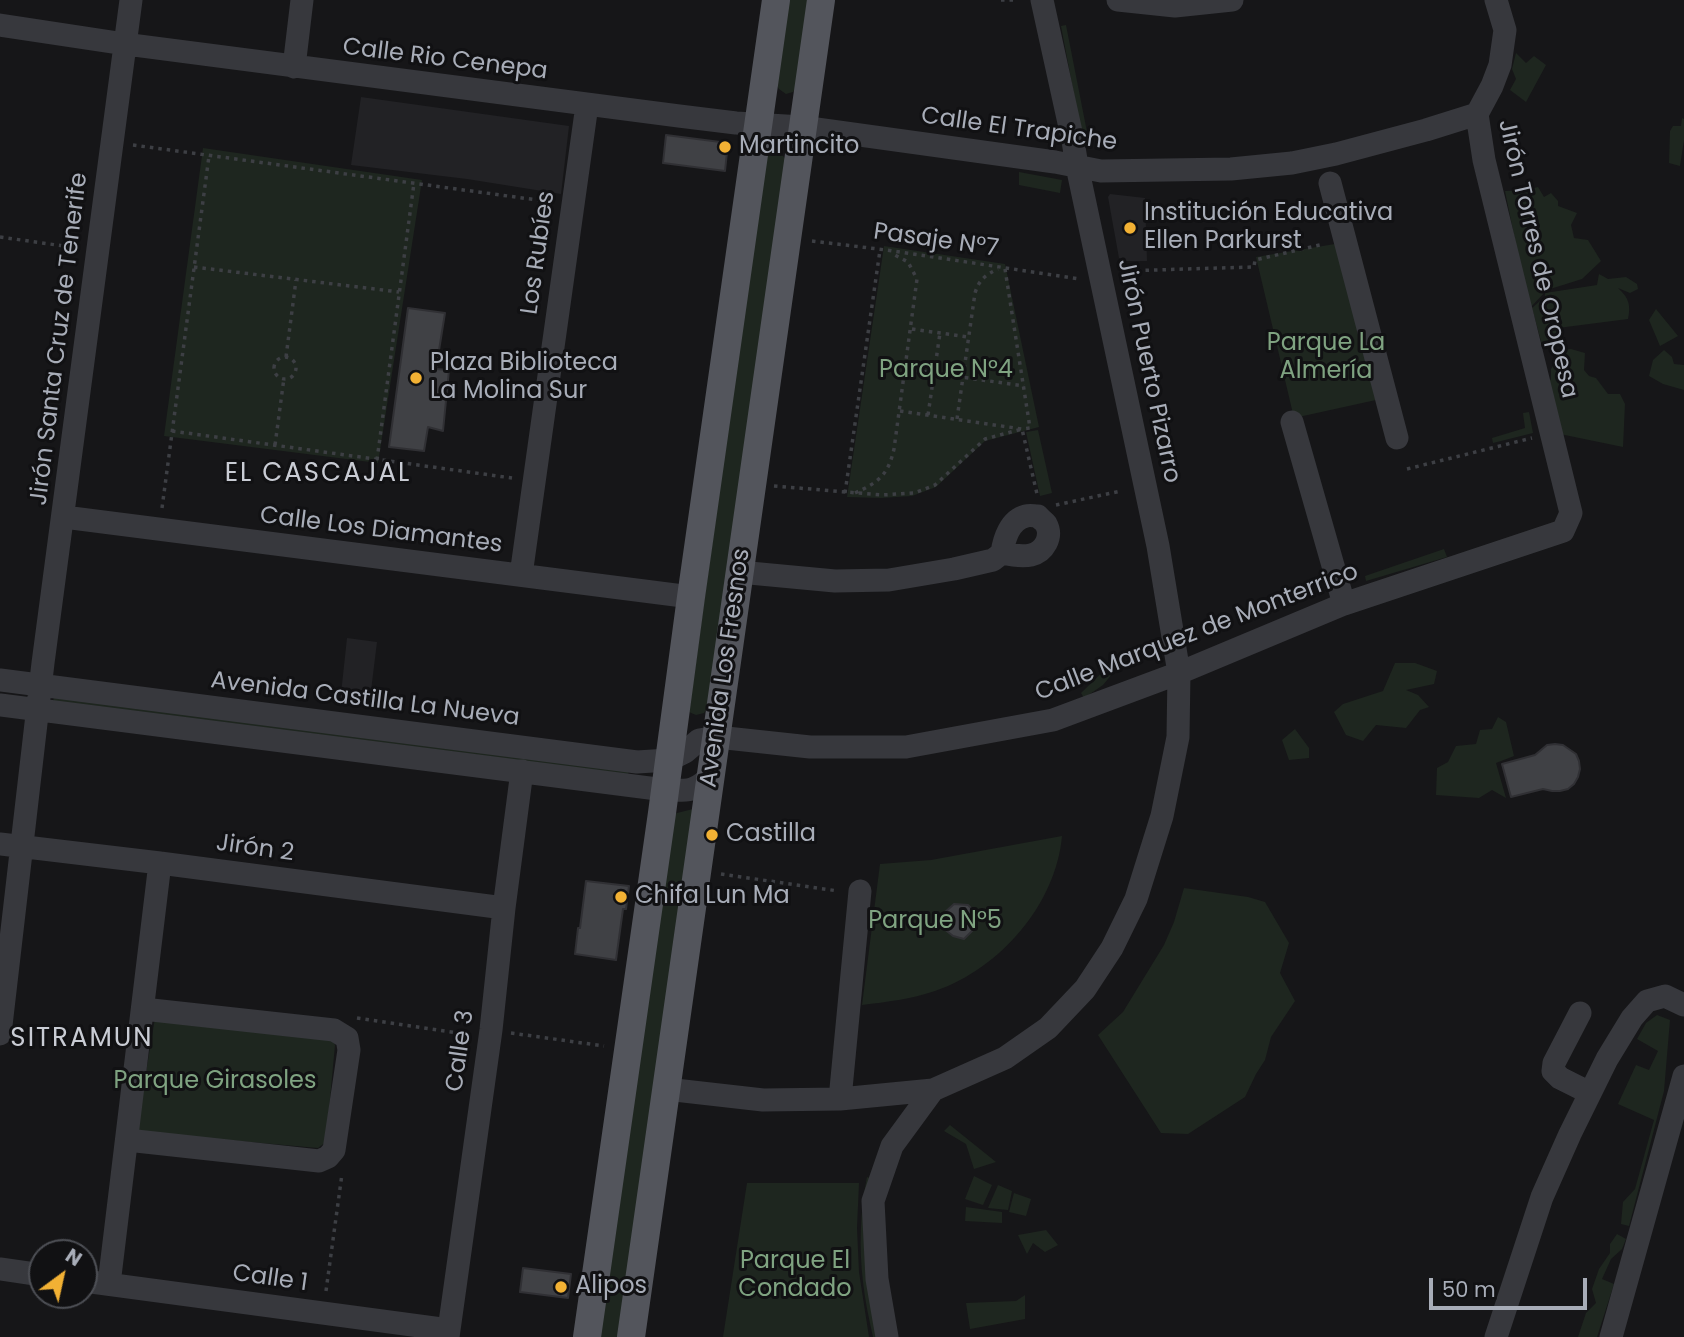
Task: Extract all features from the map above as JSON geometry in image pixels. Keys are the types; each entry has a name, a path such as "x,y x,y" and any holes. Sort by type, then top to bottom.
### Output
{"main road":[{"name":"Avenida Los Fresnos","path":"587,1337 776,0"},
{"name":"Avenida Los Fresnos","path":"631,1337 821,0"}],"street":[{"name":"Jirón Santa Cruz de Tenerife","path":"0,1034 10,845 38,710 131,0"},
{"path":"294,67 302,0"},
{"name":"Jirón Puerto Pizarro","path":"933,1090 1005,1058 1048,1028 1084,989 1112,948 1136,899 1162,816 1178,737 1179,673 1155,534 1042,0"},
{"path":"1118,0 1175,6 1232,0"},
{"name":"Jirón Torres de Oropesa","path":"1496,0 1505,30 1500,65 1477,114 1483,160 1571,513 1563,531"},
{"name":"Calle Rio Cenepa","path":"0,25 294,67 758,125"},
{"name":"Los Rubíes","path":"521,575 587,105"},
{"name":"Calle El Trapiche","path":"758,125 802,127 1114,171 1231,169 1292,163 1401,137 1477,114"},
{"path":"1330,183 1397,439"},
{"path":"1292,422 1344,604"},
{"name":"Calle Los Diamantes","path":"64,517 691,597"},
{"name":"Calle Marquez de Monterrico","path":"717,737 810,747 906,747 1053,720 1179,673 1344,604 1563,531"},
{"path":"739,572 835,581 889,580 993,560 1002,553"},
{"name":"Avenida Castilla La Nueva","path":"0,680 636,762 669,760"},
{"name":"Avenida Castilla La Nueva","path":"0,705 665,790 694,789 705,783 711,774"},
{"path":"669,760 685,752 699,740 717,737"},
{"name":"Calle 3","path":"448,1334 491,1030 522,771"},
{"name":"Jirón 2","path":"10,845 504,908"},
{"path":"109,1284 160,863"},
{"path":"840,1099 850,891"},
{"path":"1496,1337 1542,1197 1607,1059 1632,1018 1647,1002 1665,996 1684,1005"},
{"path":"127,1140 319,1161 334,1150 349,1050 347,1038 334,1030 143,1009"},
{"path":"1580,1013 1553,1071 1560,1079 1590,1093"},
{"path":"1611,1337 1684,1076"},
{"path":"666,1089 764,1100 840,1099 933,1090"},
{"path":"887,1337 877,1279 873,1201 892,1146 933,1090"},
{"path":"0,1269 28,1273"},
{"name":"Calle 1","path":"98,1283 448,1334"}],"path":[{"path":"1002,0 1016,0"},
{"path":"131,144 572,205"},
{"path":"161,514 209,156"},
{"path":"377,460 414,183"},
{"path":"0,237 99,250"},
{"name":"Pasaje N°7","path":"787,237 1080,279"},
{"path":"1118,271 1254,267 1255,260 1328,243"},
{"path":"845,492 883,250 908,262 917,279 891,464 876,483 855,493"},
{"path":"194,267 399,292"},
{"path":"752,484 882,495 914,492 935,485 985,439 1030,428 1002,268 984,276 978,284 957,419"},
{"path":"286,357 296,280"},
{"path":"911,329 968,337"},
{"path":"928,415 940,333"},
{"path":"286,357 294,362 296,368 293,375 284,378 275,372 275,365 279,359 286,357"},
{"path":"905,369 1024,386"},
{"path":"275,445 284,378"},
{"path":"900,411 1022,429"},
{"path":"1022,429 1039,503"},
{"path":"172,431 535,481"},
{"path":"1407,470 1538,436"},
{"path":"1047,507 1122,491"},
{"path":"719,874 850,891"},
{"path":"491,1030 616,1047"}],"shaded area":[{"path":"361,97 569,126 561,194 351,165"},
{"name":"Institución Educativa Ellen Parkurst","path":"1110,194 1145,198 1147,261 1125,261 1119,258 1108,197"},
{"path":"347,638 377,642 369,707 340,703"}],"green space":[{"path":"786,0 809,0 797,86 793,92 786,94 775,83"},
{"path":"1066,25 1089,142 1083,142 1061,26"},
{"path":"1516,53 1526,63 1534,56 1546,65 1526,102 1510,90 1516,79 1512,69"},
{"path":"1682,118 1684,140 1680,166 1669,163 1670,131 1673,126 1681,126"},
{"path":"203,148 422,180 378,463 164,436"},
{"path":"774,153 783,156 787,161 709,705 704,713 696,715 689,712 764,166 767,156"},
{"path":"1019,172 1062,180 1060,193 1019,185"},
{"path":"1538,187 1544,197 1551,193 1558,201 1558,206 1577,213 1571,225 1574,238 1588,240 1601,261 1582,279 1547,290 1529,309 1505,191"},
{"name":"Parque La Almería","path":"1341,243 1385,398 1294,418 1256,257"},
{"name":"Parque N°4","path":"884,246 1005,264 1039,427 985,441 936,487 912,496 847,497"},
{"path":"1599,274 1608,279 1626,277 1637,284 1638,289 1630,293 1618,288 1628,302 1628,319 1558,328 1559,342 1542,345 1532,308 1541,300 1545,302 1545,293 1597,285"},
{"path":"1656,309 1678,336 1660,346 1649,320"},
{"path":"1563,350 1585,353 1584,370 1589,376 1596,378 1608,394 1620,394 1625,404 1623,447 1560,434 1547,385 1551,379 1551,369"},
{"path":"1664,350 1672,357 1674,364 1684,365 1684,390 1663,384 1649,376 1653,360"},
{"path":"1529,412 1533,433 1493,443 1492,438 1525,428 1523,413"},
{"path":"1038,430 1052,493 1040,496 1026,432"},
{"path":"1444,549 1447,557 1366,581 1365,576"},
{"path":"1117,658 1122,662 1103,685 1084,698 1081,693"},
{"path":"1395,663 1415,663 1437,671 1434,684 1406,690 1418,695 1429,707 1420,710 1406,728 1376,725 1363,741 1346,735 1334,712 1343,704 1383,691"},
{"path":"54,695 629,769 628,777 53,704"},
{"path":"1498,717 1506,722 1514,756 1496,763 1506,798 1492,790 1479,798 1436,795 1437,768 1448,762 1456,746 1476,744 1480,730 1492,729"},
{"path":"1295,729 1309,748 1309,758 1289,760 1282,740"},
{"path":"693,809 620,1337 598,1337 673,814"},
{"name":"Parque N°5","path":"1062,836 1049,886 1021,931 1002,950 959,981 935,991 862,1005 880,864 931,860"},
{"path":"1184,888 1265,902 1289,943 1280,973 1295,1001 1271,1037 1265,1060 1245,1097 1188,1134 1161,1133 1098,1035 1123,1012 1164,945"},
{"path":"1657,1015 1670,1020 1664,1091 1629,1226 1621,1224 1623,1202 1635,1189 1654,1120 1618,1104 1636,1065 1649,1070 1658,1051 1637,1039 1646,1023"},
{"name":"Parque Girasoles","path":"155,1018 331,1036 335,1045 326,1142 318,1148 136,1132"},
{"path":"950,1125 996,1162 974,1169 966,1144 944,1131"},
{"path":"974,1176 992,1185 983,1205 965,1199"},
{"path":"867,1177 872,1179 878,1337 873,1337 862,1269 862,1216"},
{"name":"Parque El Condado","path":"747,1183 859,1183 859,1272 869,1337 723,1337"},
{"path":"998,1185 1012,1191 1008,1210 988,1208"},
{"path":"1014,1193 1031,1199 1026,1216 1009,1212"},
{"path":"966,1207 1002,1212 1002,1223 965,1221"},
{"path":"1046,1230 1058,1245 1045,1252 1033,1243 1027,1254 1018,1235"},
{"path":"1617,1234 1626,1239 1622,1249 1611,1259 1602,1279 1614,1284 1597,1337 1578,1337 1586,1313 1596,1303 1592,1289 1599,1269 1610,1253 1610,1244"},
{"path":"1025,1295 1025,1319 970,1329 966,1303 1016,1301"}],"building":[{"path":"666,135 728,143 725,171 663,163"},
{"name":"Plaza Biblioteca La Molina Sur","path":"408,308 445,313 436,369 449,370 443,431 428,427 424,451 389,447"},
{"path":"1547,745 1563,745 1576,754 1580,769 1574,784 1560,791 1543,789 1511,797 1502,764 1535,755"},
{"path":"586,881 629,886 616,960 575,954"},
{"path":"954,904 968,905 977,914 976,927 964,939 953,936 943,928 943,914"},
{"path":"523,1268 571,1274 568,1298 520,1292"}],"place":[{"name":"Martincito","path":"725,147"},
{"name":"Institución Educativa Ellen Parkurst","path":"1130,228"},
{"name":"Plaza Biblioteca La Molina Sur","path":"416,378"},
{"name":"Castilla","path":"712,835"},
{"name":"Chifa Lun Ma","path":"621,897"},
{"name":"Alipos","path":"561,1287"}],"district":[{"name":"EL CASCAJAL","path":"318,474"},
{"name":"SITRAMUN","path":"82,1039"}]}
